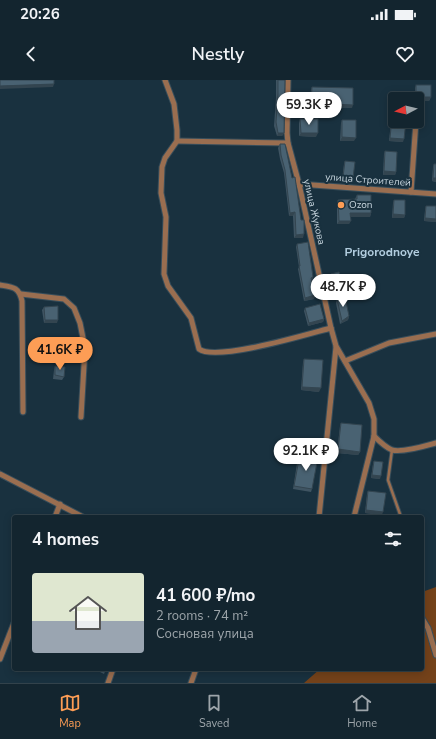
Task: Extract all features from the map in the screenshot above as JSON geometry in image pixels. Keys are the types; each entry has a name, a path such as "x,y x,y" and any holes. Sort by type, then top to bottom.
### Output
{"street":[{"path":"165,80 174,104 177,141 165,158 162,167 162,193 166,217 164,274 168,286 191,318 200,349 206,352 225,352 270,344 331,328"},
{"name":"улица Жукова","path":"288,80 288,143 299,184 331,328 336,346 369,404 374,419 374,436 354,515"},
{"path":"411,192 416,128"},
{"path":"177,141 288,143"},
{"name":"улица Строителей","path":"299,184 436,194"},
{"path":"0,285 12,286 21,294 23,312 22,412"},
{"path":"21,294 64,299 74,308 80,323 85,348 81,417"},
{"path":"345,361 389,343 436,334"},
{"name":"улица Жукова","path":"319,515 336,346"},
{"path":"374,436 385,446 392,450 400,451 436,443"},
{"path":"0,474 79,515"},
{"path":"56,515 60,504"},
{"path":"424,621 428,628 436,655"},
{"path":"0,659 12,628"},
{"path":"108,683 112,671"},
{"path":"191,683 195,671"}],"lane":[{"path":"392,450 388,480 400,515"}],"shaded area":[{"path":"436,587 436,683 304,683 318,671 424,671 424,591"}],"building":[{"path":"0,80 54,80 54,84 0,86"},
{"path":"278,80 285,80 284,133 278,133 276,122"},
{"path":"416,85 431,85 431,97 424,97 424,92 416,92"},
{"path":"312,87 353,88 353,105 311,103"},
{"path":"300,119 318,119 318,133 301,133"},
{"path":"342,120 356,120 356,138 342,137"},
{"path":"391,128 405,128 404,139 390,138"},
{"path":"280,144 285,144 292,178 295,177 301,220 304,220 304,234 296,235 295,212 290,213 285,170"},
{"path":"385,151 397,152 396,172 384,171"},
{"path":"345,161 355,162 353,178 343,177"},
{"path":"434,164 436,164 436,178 433,178"},
{"path":"357,195 371,195 371,213 350,213 351,221 339,221 338,200 357,199"},
{"path":"394,200 405,200 405,215 393,214"},
{"path":"426,206 436,206 436,219 425,218"},
{"path":"308,242 313,277 311,278 315,295 305,298 299,266 297,244"},
{"path":"339,272 344,289 336,291 331,274"},
{"path":"345,297 349,316 342,321 337,299"},
{"path":"320,304 324,319 309,323 305,308"},
{"path":"58,306 58,320 45,320 44,307"},
{"path":"304,359 323,360 321,388 302,387"},
{"path":"55,366 65,367 64,377 55,375"},
{"path":"341,423 362,425 360,452 338,449"},
{"path":"300,454 318,457 312,489 294,486"},
{"path":"374,461 383,462 381,476 372,475"},
{"path":"368,491 386,493 383,512 366,510"}],"place":[{"name":"Ozon","path":"341,205"}],"district":[{"name":"Prigorodnoye","path":"382,252"}]}
